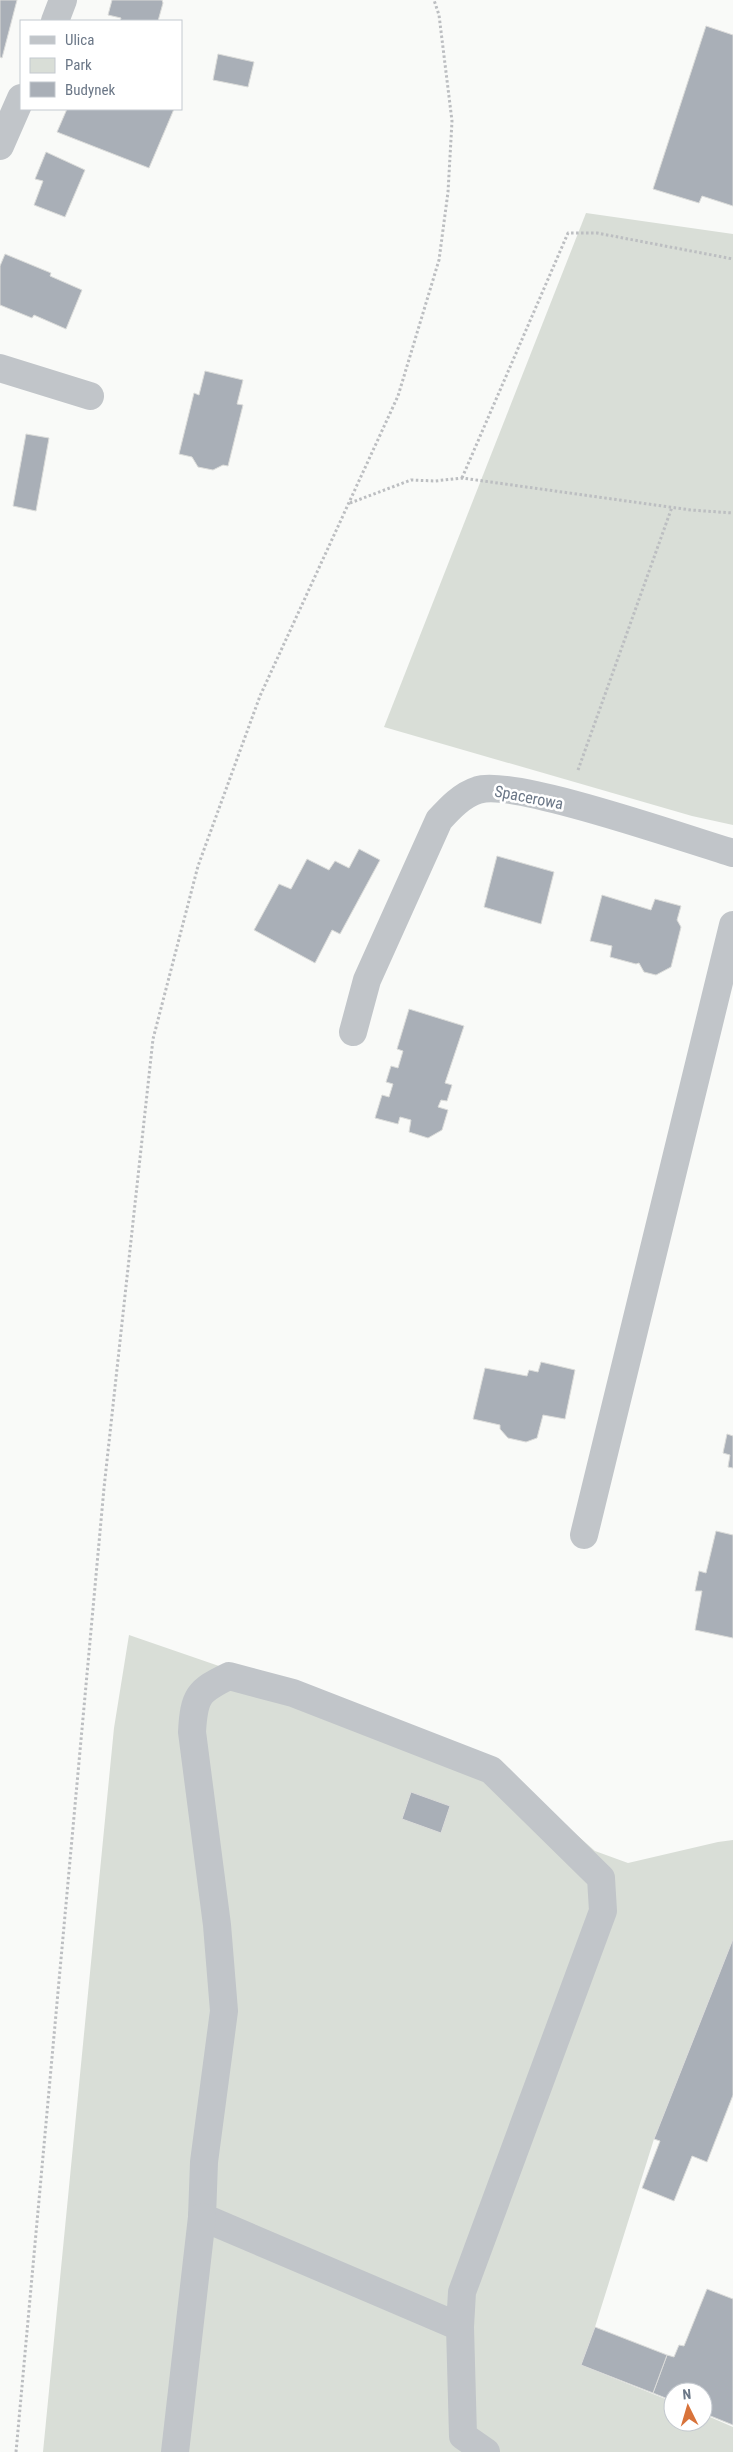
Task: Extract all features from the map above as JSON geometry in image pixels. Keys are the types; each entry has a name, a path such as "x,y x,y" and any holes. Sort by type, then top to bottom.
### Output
{"street":[{"path":"55,20 63,0"},
{"path":"0,146 20,100"},
{"path":"0,368 90,396"},
{"name":"Spacerowa","path":"353,1032 367,980 440,820 455,803 478,790 500,788 566,803 733,853"},
{"path":"584,1535 733,925"},
{"path":"175,2452 202,2217 204,2162 224,2011 217,1926 192,1732 193,1710 204,1688 229,1676 293,1693 491,1770 601,1878 603,1911 462,2292 460,2327 463,2436 486,2452"},
{"path":"202,2217 460,2327"}],"path":[{"path":"16,2452 104,1488 153,1039 198,866 260,696 398,396 438,260 448,192 452,121 438,15 434,0"},
{"path":"462,478 568,233 597,233 733,259"},
{"path":"350,503 411,480 435,481 462,478 672,507 733,513"},
{"path":"566,803 672,507"}],"green space":[{"path":"586,213 733,234 733,825 692,816 384,727"},
{"path":"129,1635 500,1763 544,1806 595,1851 628,1863 733,1840 733,1939 654,2139 595,2327 581,2365 663,2398 663,2432 713,2432 713,2418 733,2427 733,2452 43,2452 114,1728"}],"building":[{"path":"0,0 17,0 2,58 0,57"},
{"path":"112,0 162,0 163,3 158,20 120,20 121,18 108,15"},
{"path":"706,26 733,35 733,206 702,196 699,203 653,189"},
{"path":"218,54 254,62 248,87 213,80"},
{"path":"67,110 174,110 149,168 57,132"},
{"path":"46,152 85,170 65,217 34,205 43,181 35,179"},
{"path":"5,254 51,273 50,276 82,290 66,329 34,315 32,318 0,305 0,266"},
{"path":"205,371 243,380 237,404 243,405 228,466 223,465 213,470 198,467 192,457 179,454 194,393 199,395"},
{"path":"26,434 49,438 36,511 13,506"},
{"path":"359,849 380,860 340,934 332,930 315,963 254,930 279,884 291,889 307,859 329,870 335,861 349,868"},
{"path":"497,856 554,872 541,924 484,907"},
{"path":"602,895 651,910 655,899 681,906 677,920 681,927 671,967 656,975 644,972 639,963 636,964 610,957 612,946 590,941"},
{"path":"409,1009 464,1026 445,1083 452,1085 447,1101 441,1100 438,1107 448,1110 442,1130 428,1138 409,1132 411,1120 400,1117 398,1124 375,1118 382,1095 389,1097 393,1084 386,1082 391,1066 398,1068 403,1051 397,1049"},
{"path":"541,1362 575,1370 565,1419 543,1415 537,1438 526,1442 508,1438 500,1429 500,1425 473,1419 485,1368 527,1376 529,1370 538,1372"},
{"path":"727,1434 733,1436 733,1468 728,1467 730,1455 723,1453"},
{"path":"716,1531 733,1535 733,1638 695,1630 702,1591 695,1591 699,1571 706,1573"},
{"path":"411,1792 450,1806 441,1833 402,1819"},
{"path":"733,1939 733,2095 707,2162 692,2156 674,2201 642,2188 660,2141 654,2139"},
{"path":"707,2289 733,2299 733,2425 713,2417 713,2382 663,2382 663,2397 653,2393 667,2355 674,2357 679,2345 684,2346"},
{"path":"595,2327 667,2355 653,2393 581,2365"}]}
